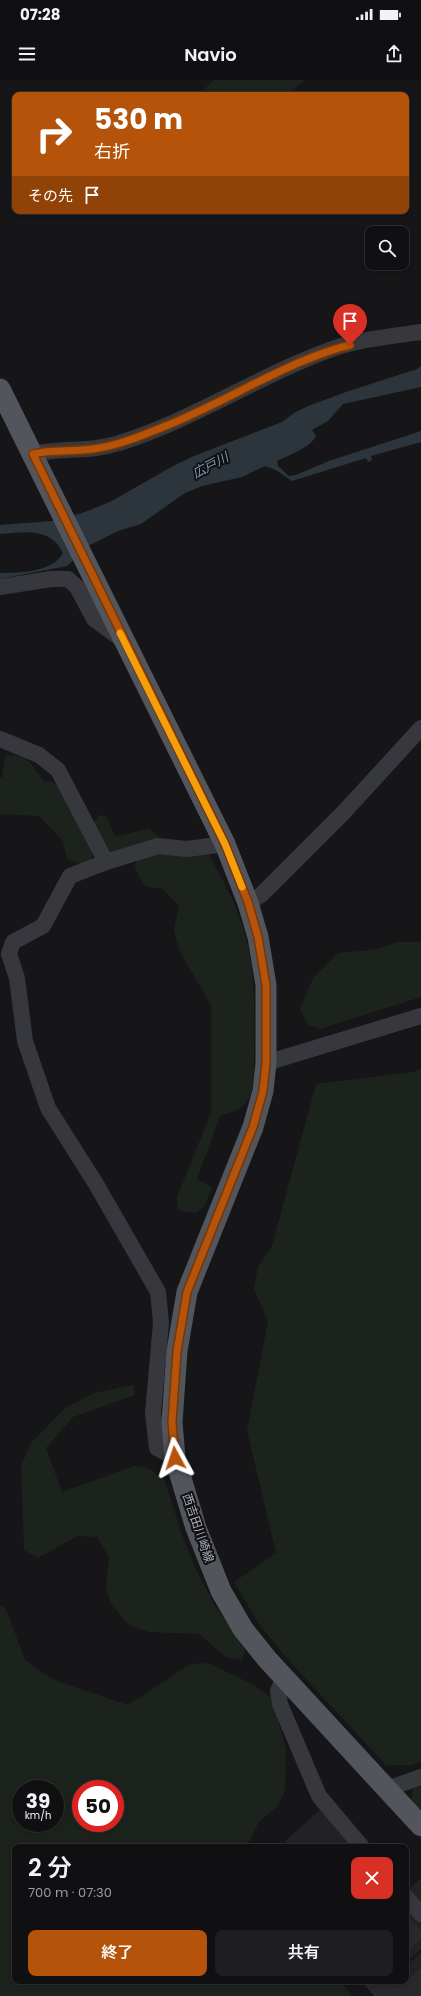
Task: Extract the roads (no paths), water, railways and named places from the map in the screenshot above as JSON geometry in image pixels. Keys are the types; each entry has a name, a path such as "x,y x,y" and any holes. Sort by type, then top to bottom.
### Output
{"main road":[{"name":"西吉田川崎線","path":"0,389 225,844 248,902 258,937 266,985 266,1063 263,1091 253,1127 187,1292 177,1351 172,1422 175,1458 196,1528 221,1591 243,1629 284,1677 421,1826"}],"street":[{"path":"37,463 49,450 76,451 96,449 119,443 164,427 271,375 337,348 421,332"},
{"path":"0,587 57,578 68,579 77,587 94,619 124,641"},
{"path":"248,902 261,895 344,812 421,728"},
{"path":"0,739 39,755 58,770 106,862"},
{"path":"175,1458 157,1448 153,1413 161,1322 158,1292 96,1184 48,1108 25,1041 17,978 9,954 13,942 43,926 70,876 106,862 158,846 187,849 225,844"},
{"path":"266,1063 421,1016"},
{"path":"284,1677 278,1691 280,1704 313,1784 323,1802 359,1844"},
{"path":"387,1789 421,1776"},
{"path":"409,1900 421,1914"}],"water":[{"name":"広戸川","path":"421,366 421,387 343,404 328,421 312,430 316,436 309,444 299,451 277,461 278,466 289,476 296,475 329,461 421,431 421,442 371,456 372,460 368,462 366,458 292,481 276,470 265,466 242,477 202,486 185,493 141,524 118,531 88,546 67,566 0,579 0,573 26,572 44,568 52,564 63,553 58,545 44,535 28,532 0,534 0,525 52,521 82,513 110,502 173,466 194,456 282,422 294,413 308,406 417,369"}]}
